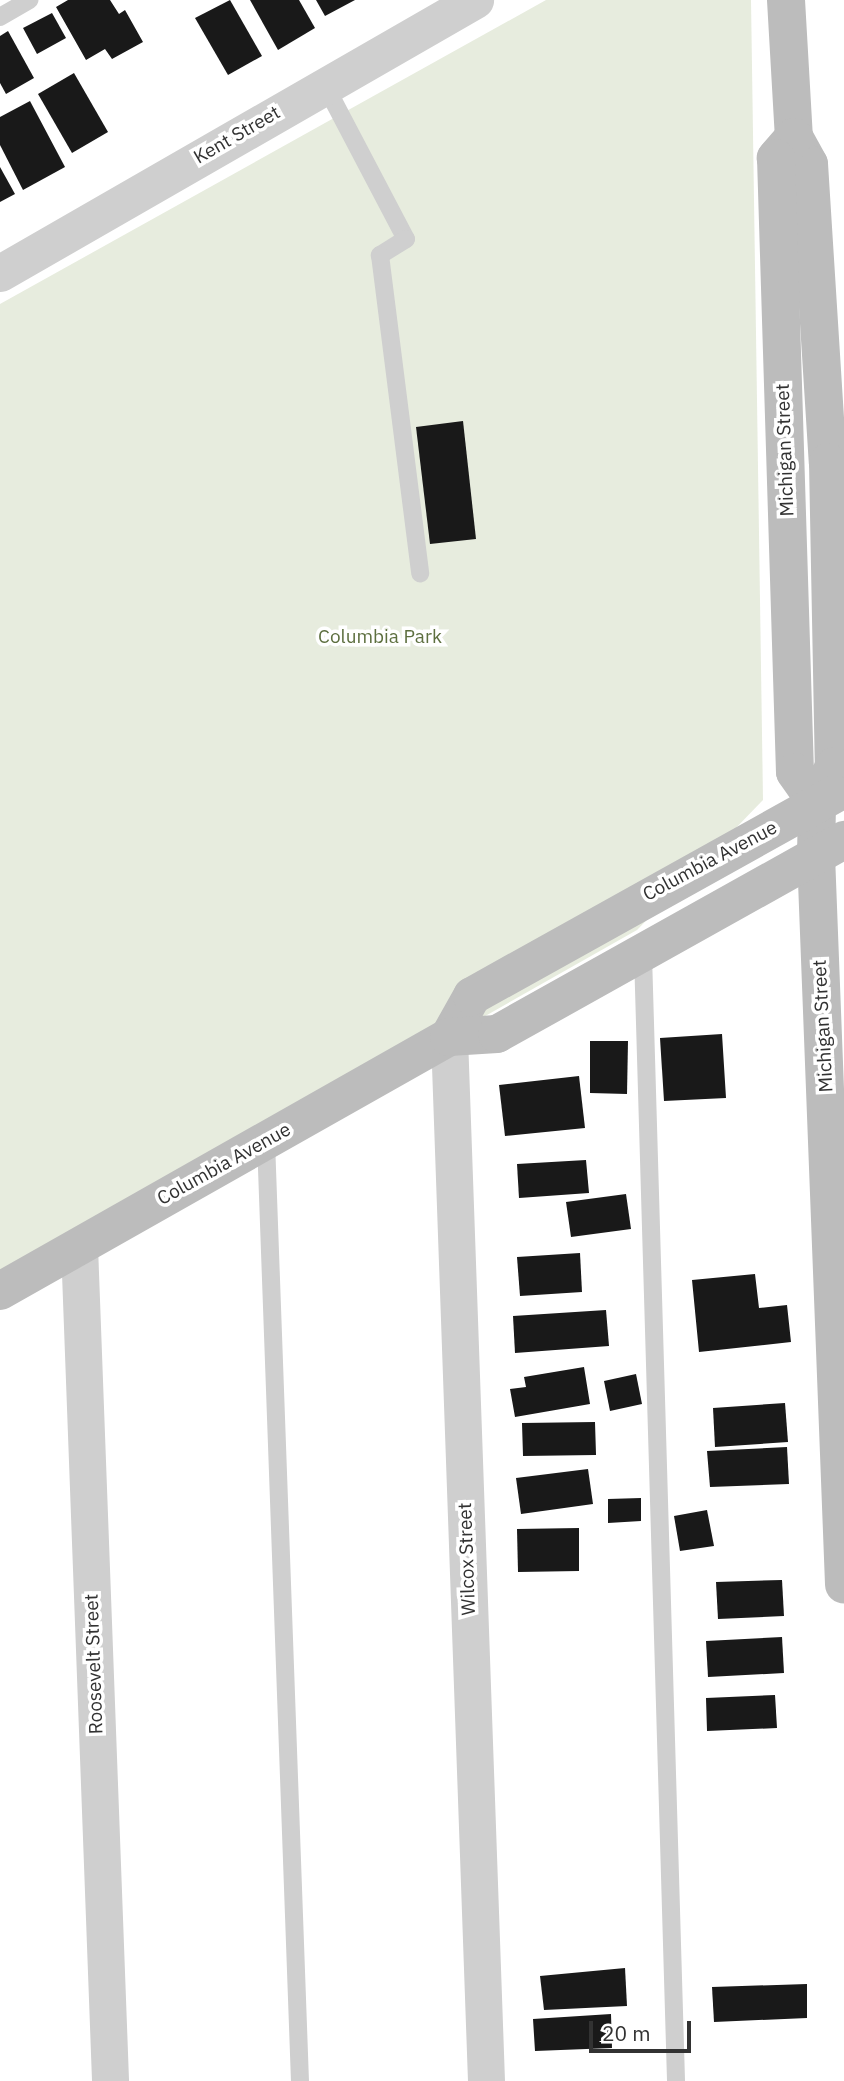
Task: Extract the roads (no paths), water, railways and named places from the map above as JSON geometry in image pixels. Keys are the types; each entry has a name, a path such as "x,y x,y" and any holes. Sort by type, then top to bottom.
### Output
{"main road":[{"name":"Michigan Street","path":"786,0 794,138 809,164 838,653 830,848 844,1584"},
{"name":"Michigan Street","path":"794,138 776,158 795,772 831,797"},
{"name":"Columbia Avenue","path":"449,1037 472,996 831,797"},
{"name":"Columbia Avenue","path":"0,1291 449,1037 496,1034 643,956 830,848"}],"street":[{"name":"Kent Street","path":"0,273 475,0"},
{"name":"Wilcox Street","path":"449,1037 486,2081"},
{"name":"Roosevelt Street","path":"79,1246 110,2081"}],"lane":[{"path":"0,17 30,0"},
{"path":"325,85 406,239 380,255 420,573"},
{"path":"643,956 676,2081"},
{"path":"266,1141 300,2081"}],"park label":[{"name":"Columbia Park","path":"380,637"}]}
